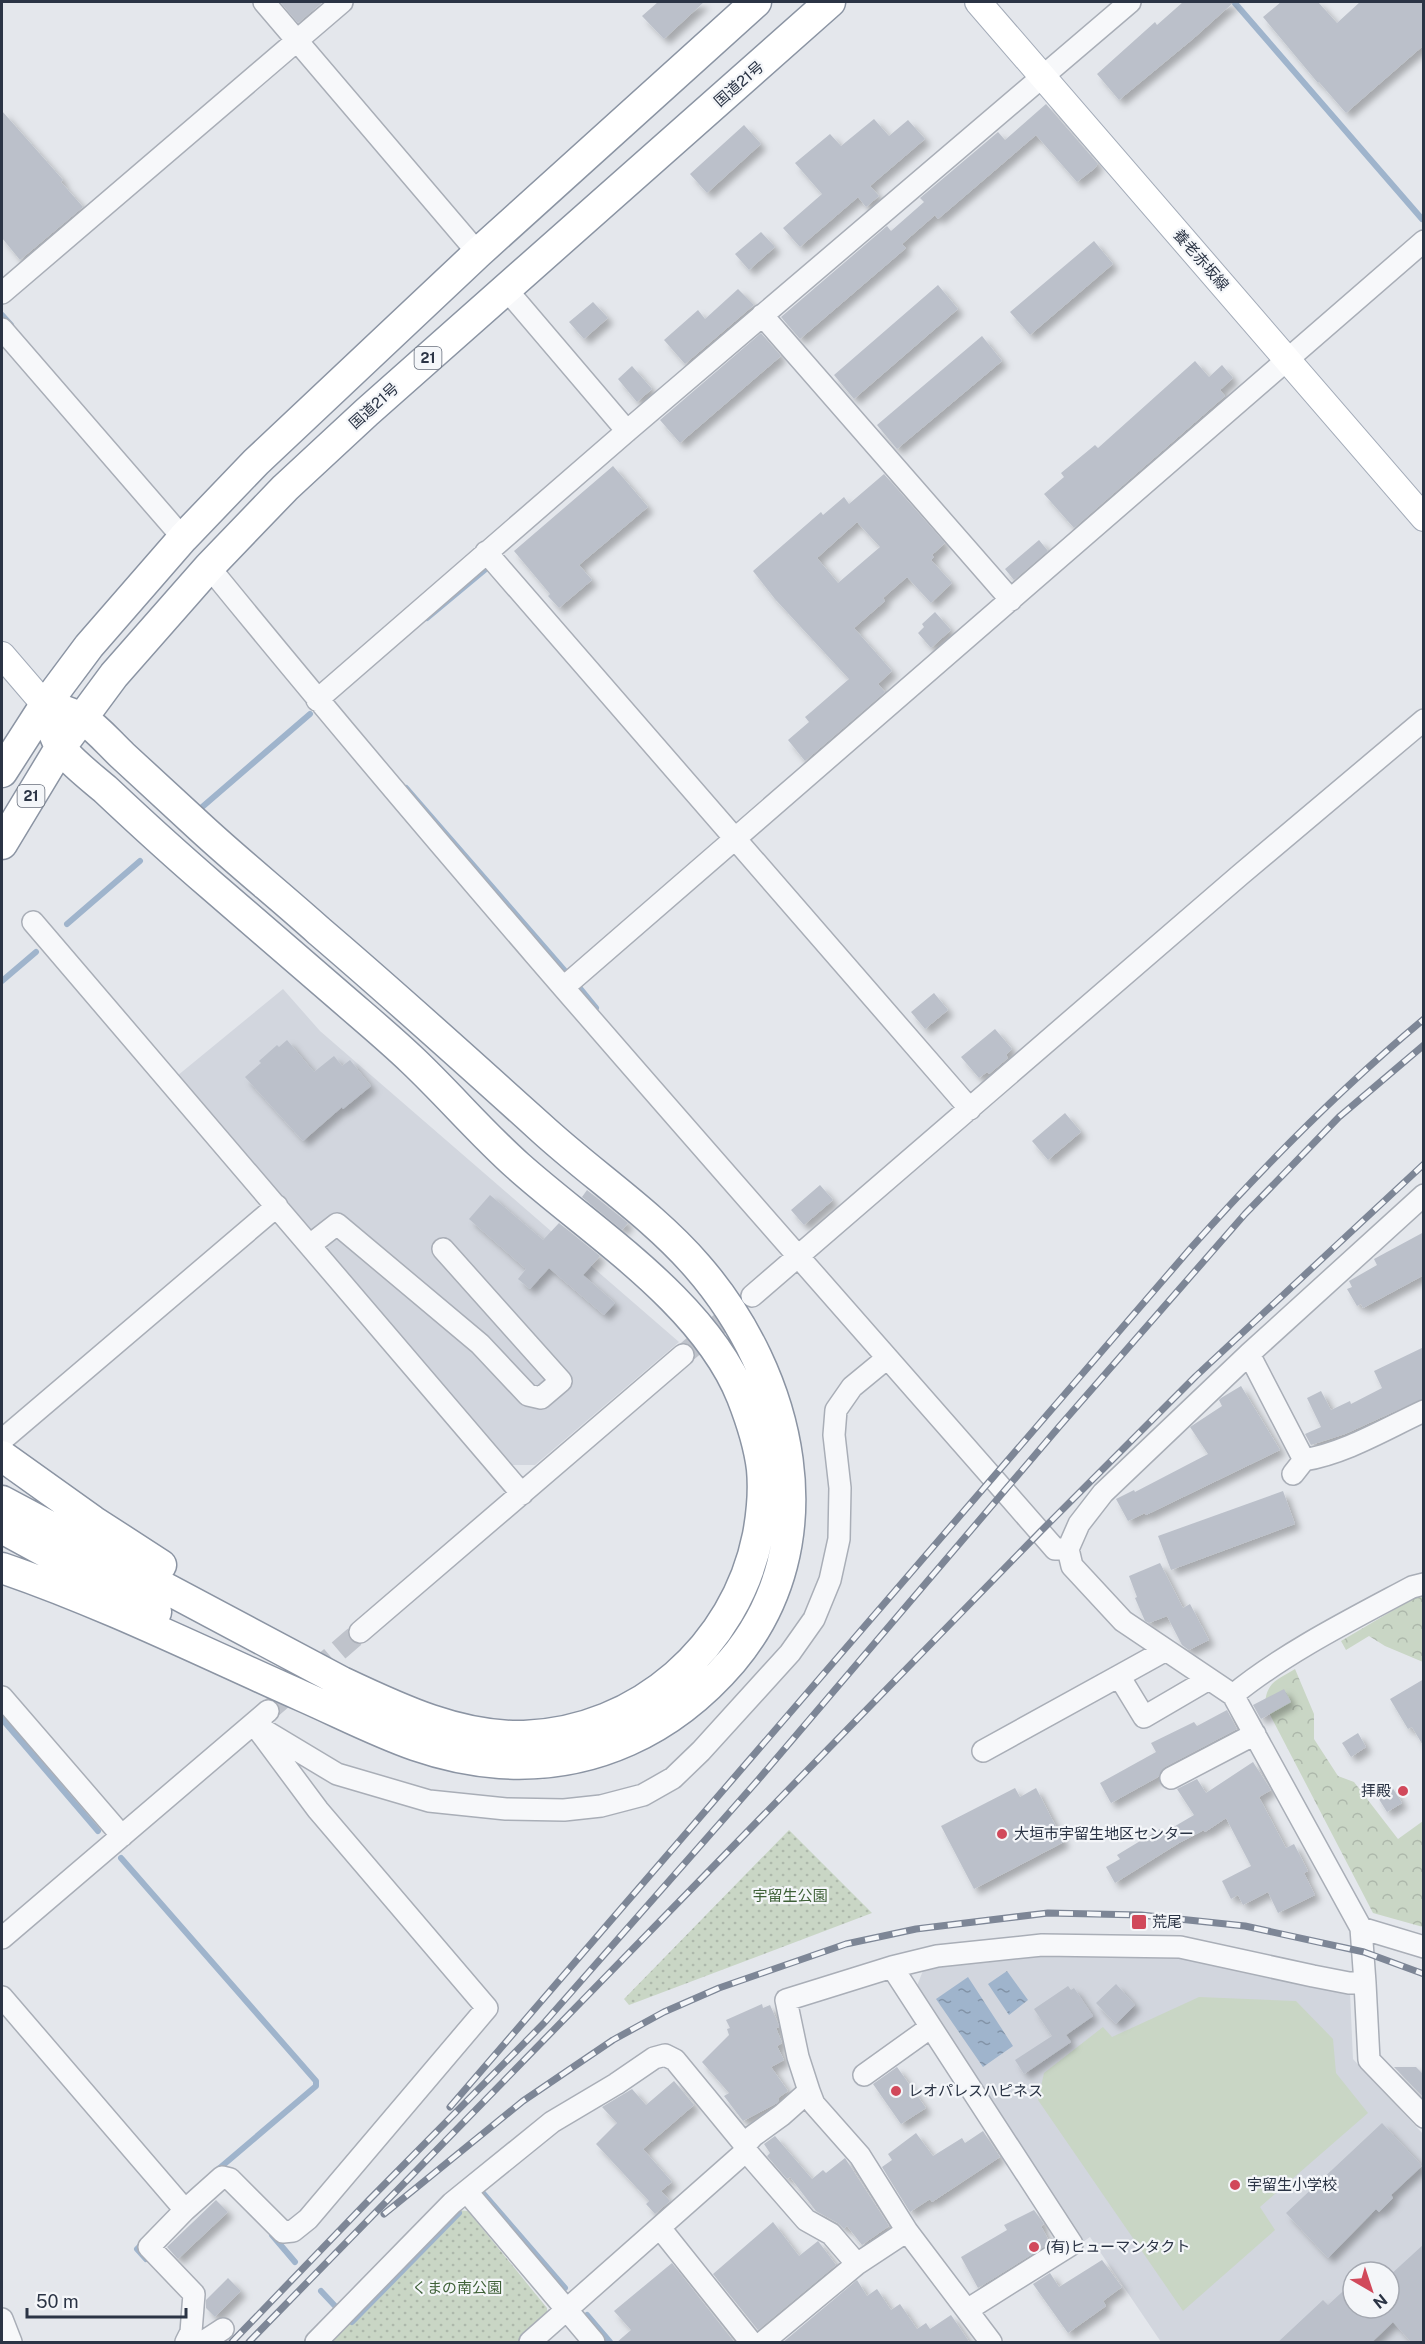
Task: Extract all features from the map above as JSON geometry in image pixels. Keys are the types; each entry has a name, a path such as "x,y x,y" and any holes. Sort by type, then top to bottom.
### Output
{"highway":[{"name":"21","path":"2,772 45,705 88,646 183,538 256,462 478,253 756,2"},
{"name":"国道21号","path":"60,748 114,675 209,567 285,488 367,412 830,2"},
{"path":"2,1502 74,1553 316,1702 380,1733 421,1749 462,1759 503,1763 549,1762 593,1754 635,1738 672,1718 706,1689 736,1656 759,1621 774,1587 786,1546 792,1507 790,1467 782,1425 767,1380 722,1298 698,1267 668,1236 544,1131 433,1028 212,838 82,718 45,705"},
{"path":"2,1528 74,1553 399,1709 442,1724 482,1733 522,1736 562,1732 598,1722 635,1705 669,1682 698,1656 723,1624 741,1590 754,1552 762,1513 762,1471 755,1431 740,1392 720,1356 695,1324 671,1297 515,1163 409,1057 182,860 60,748 45,705"},
{"name":"21","path":"2,844 60,748"},
{"path":"2,1456 74,1553"},
{"path":"2,1568 74,1553"}],"main road":[{"name":"養老赤坂線","path":"978,2 1424,518"},
{"path":"2,655 45,705"}],"street":[{"path":"264,2 478,253"},
{"path":"2,293 342,2"},
{"path":"317,700 762,315 1130,2"},
{"path":"564,987 1424,241"},
{"path":"506,290 627,431"},
{"path":"762,315 1011,600"},
{"path":"2,329 183,538"},
{"path":"486,552 970,1110"},
{"path":"209,567 317,700 886,1359 1055,1549 1068,1549"},
{"path":"752,1296 1248,868 1424,720"},
{"path":"33,922 522,1494"},
{"path":"1424,1195 1249,1354 1104,1493 1078,1524 1068,1549 1072,1566 1123,1621 1233,1695 1361,1928 1369,2060 1424,2116"},
{"path":"2,1440 277,1206"},
{"path":"310,1245 338,1224 480,1344 528,1395 541,1398 561,1381 442,1249"},
{"path":"1249,1354 1299,1467 1424,1411"},
{"path":"360,1632 683,1355"},
{"path":"261,1718 337,1774 429,1801 506,1809 564,1810 601,1806 643,1795 673,1778 790,1653 814,1619 830,1580 839,1539 840,1488 834,1435 836,1410 852,1387 886,1359"},
{"path":"1233,1695 1248,1683 1340,1626 1412,1587 1424,1584"},
{"path":"982,1751 1166,1650"},
{"path":"1119,1676 1144,1717 1209,1679"},
{"path":"2,1697 122,1836"},
{"path":"2,1938 261,1718"},
{"path":"186,2343 192,2332 194,2294 149,2247 222,2177 230,2179 284,2232 294,2231 308,2219 487,2008 318,1810 261,1718"},
{"path":"1171,1778 1255,1734"},
{"path":"1361,1928 1424,1947"},
{"path":"991,2343 907,2231 860,2156 814,2104 798,2057 786,2000 892,1967 937,1956 1042,1945 1180,1947 1331,1980 1365,1983"},
{"path":"892,1967 1072,2244 966,2310"},
{"path":"2,1997 185,2211"},
{"path":"864,2074 931,2027"},
{"path":"316,2343 452,2203 552,2122 616,2084 654,2058 665,2055 675,2060 806,2220 831,2234 857,2264"},
{"path":"530,2343 660,2228 746,2148 753,2136 782,2115 808,2091"},
{"path":"467,2192 594,2343"},
{"path":"660,2228 751,2343"},
{"path":"763,2343 857,2264 907,2231"},
{"path":"2,2319 11,2343"},
{"path":"203,2343 223,2329"}],"shaded area":[{"path":"283,989 320,1031 679,1342 535,1465 508,1465 177,1076"},
{"name":"宇留生小学校","path":"1053,1955 1174,1957 1350,1993 1353,2059 1423,2134 1423,2342 1161,2342 1090,2237 1083,2242 915,1991 924,1968"}],"green space":[{"path":"1423,1594 1423,1662 1385,1646 1369,1636 1346,1650 1341,1641"},
{"path":"1295,1669 1314,1714 1314,1739 1338,1776 1354,1782 1398,1839 1423,1821 1423,1927 1373,1913 1265,1705 1270,1686"},
{"name":"宇留生公園","path":"789,1830 872,1913 629,2005 624,1999"},
{"path":"1199,1997 1296,2001 1333,2039 1336,2073 1368,2113 1260,2207 1275,2230 1183,2311 1038,2100 1044,2073 1103,2027 1112,2037"},
{"name":"くまの南公園","path":"455,2210 468,2211 547,2308 547,2316 517,2342 328,2342"}],"water":[{"path":"1007,1971 1028,2000 1009,2015 988,1984"},
{"path":"968,1977 1013,2046 983,2067 936,1999"}],"building":[{"path":"280,2 323,2 298,23"},
{"path":"658,2 704,2 664,39 642,16"},
{"path":"1183,2 1234,2 1119,100 1097,74 1155,22 1157,25"},
{"path":"1281,2 1318,2 1337,23 1360,2 1424,2 1424,45 1346,113 1263,17"},
{"path":"1046,104 1098,164 1094,169 1077,182 1036,135 938,219 935,215 902,244 906,248 800,339 781,317 887,226 891,231 924,202 920,198 998,132 1005,140"},
{"path":"2,111 63,180 61,182 83,207 20,260 2,238"},
{"path":"874,119 889,136 908,120 925,139 870,186 879,196 866,207 858,197 800,247 783,228 822,194 795,163 830,134 841,146"},
{"path":"744,125 761,144 707,193 690,174"},
{"path":"761,232 775,247 749,270 735,254"},
{"path":"1094,241 1113,264 1030,335 1010,312"},
{"path":"938,285 958,309 854,399 834,375"},
{"path":"738,289 754,305 685,364 664,340 698,310 705,319"},
{"path":"593,302 608,318 584,339 569,322"},
{"path":"761,333 781,356 680,443 660,420"},
{"path":"982,336 1002,361 897,449 877,425"},
{"path":"1195,361 1209,377 1222,365 1233,378 1220,390 1225,396 1074,528 1044,494 1064,477 1061,473 1095,445 1098,448"},
{"path":"632,366 652,389 637,402 618,379"},
{"path":"613,466 648,507 579,565 592,580 559,608 514,551"},
{"path":"884,474 945,543 932,555 934,557 931,560 952,583 931,603 907,577 883,598 885,601 854,628 892,671 878,684 885,692 805,761 788,740 809,722 805,717 849,679 775,599 753,571 821,512 823,515 844,497 849,504","holes":["857,522 880,547 838,583 817,558"]},
{"path":"1039,540 1048,551 1014,580 1005,569"},
{"path":"935,612 951,630 931,648 918,633 924,627 922,624"},
{"path":"934,993 948,1010 925,1029 911,1012"},
{"path":"995,1029 1012,1049 1006,1055 1008,1058 989,1074 987,1072 979,1078 961,1057"},
{"path":"287,1040 314,1072 334,1056 342,1066 350,1060 371,1086 343,1109 342,1107 303,1141 245,1077 277,1045 279,1047"},
{"path":"1065,1113 1081,1132 1048,1160 1032,1141"},
{"path":"820,1185 833,1200 804,1225 791,1210"},
{"path":"587,1190 628,1223 622,1230 582,1197"},
{"path":"490,1195 543,1240 559,1223 600,1256 583,1275 615,1303 604,1315 549,1268 530,1289 518,1279 526,1269 469,1219"},
{"path":"1424,1232 1424,1275 1363,1308 1361,1304 1357,1306 1347,1289 1352,1287 1349,1281 1377,1265 1374,1259"},
{"path":"1424,1347 1424,1398 1345,1434 1311,1445 1305,1434 1321,1427 1307,1398 1321,1391 1331,1410 1350,1401 1351,1404 1382,1388 1374,1371"},
{"path":"1241,1386 1280,1450 1146,1515 1145,1513 1128,1521 1116,1499 1134,1490 1135,1492 1208,1454 1190,1427 1222,1406 1219,1400"},
{"path":"1283,1491 1295,1524 1171,1570 1158,1536"},
{"path":"1160,1563 1183,1608 1190,1604 1209,1640 1189,1650 1182,1645 1167,1616 1149,1623 1145,1621 1135,1598 1137,1597 1129,1576"},
{"path":"1424,1679 1424,1747 1412,1727 1408,1729 1390,1699"},
{"path":"1284,1689 1291,1702 1261,1719 1253,1705"},
{"path":"1227,1710 1237,1729 1165,1767 1158,1777 1111,1803 1100,1783 1156,1752 1151,1743 1194,1722 1197,1726"},
{"path":"1358,1733 1366,1747 1351,1757 1342,1743"},
{"path":"1253,1762 1271,1790 1259,1797 1286,1848 1294,1844 1308,1871 1304,1873 1315,1895 1278,1913 1268,1892 1243,1905 1238,1895 1231,1899 1222,1881 1251,1866 1226,1818 1205,1832 1204,1830 1179,1843 1115,1883 1106,1867 1120,1859 1117,1855 1160,1829 1162,1833 1165,1832 1194,1815 1177,1789 1197,1779 1206,1793"},
{"path":"1392,1787 1402,1803 1387,1812 1377,1796"},
{"name":"大垣市宇留生地区センター","path":"1015,1788 1020,1797 1036,1788 1064,1842 974,1889 941,1826"},
{"path":"1116,1984 1135,2005 1116,2024 1096,2003"},
{"path":"1068,1986 1071,1990 1074,1988 1093,2016 1066,2035 1071,2042 1024,2074 1015,2060 1052,2036 1034,2009"},
{"path":"762,2004 763,2008 770,2005 778,2023 779,2027 776,2028 782,2043 777,2046 784,2060 771,2067 788,2091 778,2098 777,2103 743,2121 724,2096 729,2093 702,2062 729,2035 727,2029 730,2028 726,2020"},
{"name":"レオパレスハピネス","path":"897,2067 926,2108 901,2124 873,2084"},
{"path":"1394,2067 1416,2067 1424,2075 1424,2098"},
{"path":"674,2081 694,2105 643,2149 672,2182 661,2191 670,2201 655,2214 646,2204 649,2201 596,2144 617,2123 602,2107 632,2089 646,2105"},
{"path":"1382,2123 1422,2166 1391,2195 1393,2198 1379,2212 1376,2209 1328,2258 1286,2213"},
{"path":"983,2131 1000,2157 932,2202 930,2199 910,2212 882,2167 892,2160 888,2154 916,2133 933,2156 962,2138 965,2143"},
{"path":"775,2136 812,2179 823,2170 826,2173 845,2158 889,2226 862,2245 847,2226 844,2229 838,2223 816,2211 790,2177 787,2179 767,2156 770,2153 764,2144"},
{"path":"216,2200 228,2212 178,2259 167,2247"},
{"path":"1034,2210 1044,2224 1041,2226 1050,2243 978,2288 961,2257 1007,2230 1004,2225"},
{"path":"773,2222 799,2256 818,2241 836,2265 758,2330 713,2274"},
{"path":"1424,2244 1424,2343 1412,2343 1393,2322 1371,2343 1277,2343 1323,2300 1328,2305 1341,2293 1341,2320 1401,2320 1401,2265"},
{"path":"1102,2260 1122,2287 1103,2301 1106,2306 1068,2333 1033,2284 1050,2273 1059,2287"},
{"path":"672,2263 735,2343 616,2343 631,2330 614,2311"},
{"path":"228,2278 241,2291 215,2317 206,2308 206,2300"},
{"path":"857,2280 867,2296 877,2289 891,2310 900,2304 917,2329 926,2323 930,2329 951,2315 970,2343 782,2343"}],"waterway":[{"path":"1234,2 1422,219"},
{"path":"2,315 11,325"},
{"path":"427,618 487,568"},
{"path":"201,808 310,714"},
{"path":"406,788 565,971"},
{"path":"67,924 140,861"},
{"path":"2,981 36,952"},
{"path":"578,986 596,1008"},
{"path":"2,1719 98,1831"},
{"path":"121,1858 316,2081 316,2086 215,2172"},
{"path":"482,2192 565,2288"},
{"path":"352,2322 459,2213"},
{"path":"272,2235 295,2262"},
{"path":"143,2243 137,2249 146,2259"},
{"path":"321,2291 336,2307"},
{"path":"587,2315 610,2342"}],"tunnel":[{"path":"683,1355 743,1304"},
{"path":"268,1711 360,1632"}],"railway":[{"path":"450,2107 1190,1249 1302,1130 1424,1019"},
{"path":"232,2342 544,2023 758,1780 1058,1428 1245,1214 1339,1117 1424,1045"},
{"path":"249,2342 1040,1532 1196,1376 1424,1164"},
{"path":"384,2214 523,2101 613,2040 664,2012 719,1988 846,1944 916,1929 1048,1913 1141,1915 1245,1926 1364,1952 1424,1974"}],"place":[{"name":"拝殿","path":"1403,1791"},
{"name":"大垣市宇留生地区センター","path":"1002,1834"},
{"name":"荒尾","path":"1139,1922"},
{"name":"レオパレスハピネス","path":"896,2091"},
{"name":"宇留生小学校","path":"1235,2185"},
{"name":"(有)ヒューマンタクト","path":"1034,2247"}]}
